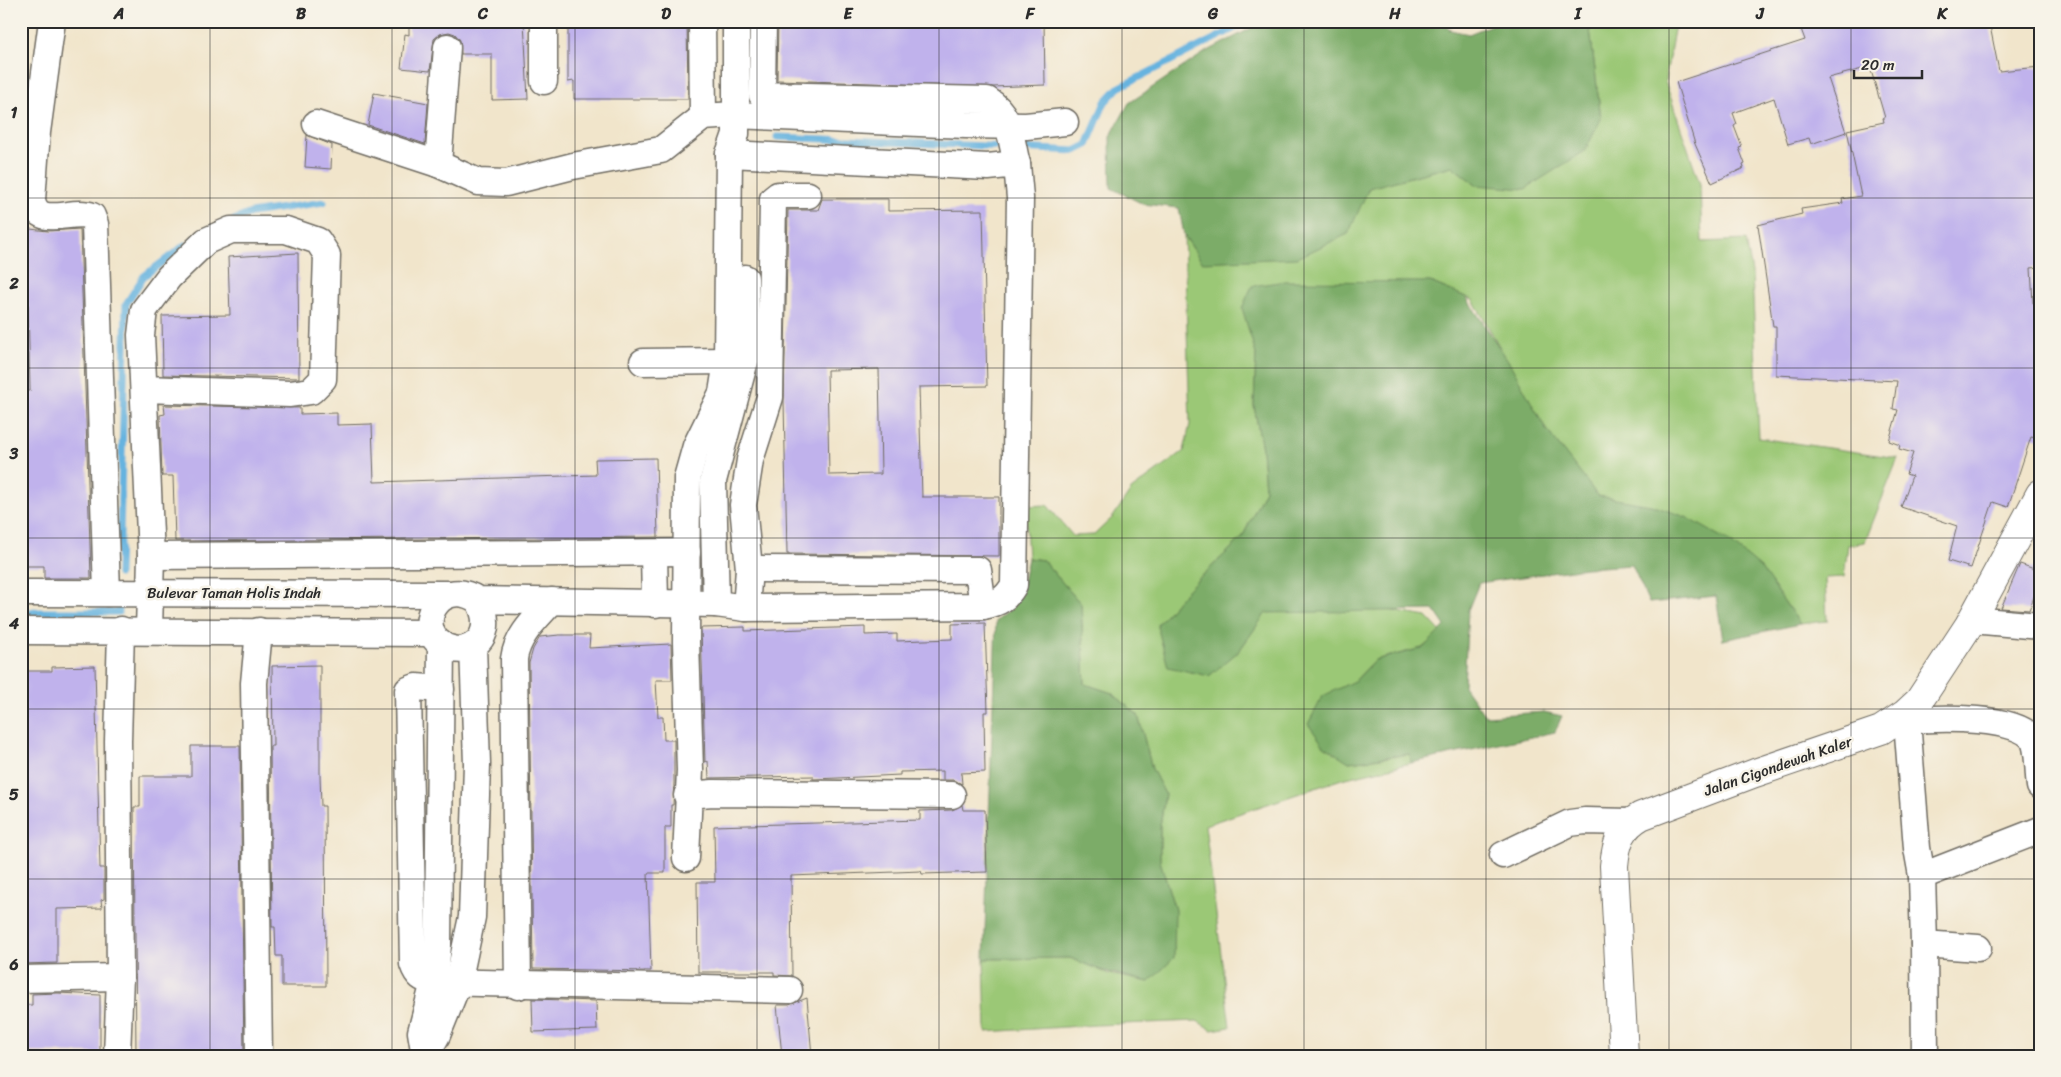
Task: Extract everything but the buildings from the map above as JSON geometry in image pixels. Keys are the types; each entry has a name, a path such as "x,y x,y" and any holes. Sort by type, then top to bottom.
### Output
{"main road":[{"name":"Jalan Cigondewah Kaler","path":"1630,822 1641,816 1756,773 1880,730 1906,718 1972,620 2040,494"},
{"path":"1624,1056 1614,866 1618,840 1630,822"}],"street":[{"path":"52,21 37,132 32,200 34,209 38,214 46,217 84,213 92,216 95,224 107,593"},
{"path":"544,21 544,81"},
{"path":"702,21 703,117"},
{"path":"686,858 690,770 686,604 687,478 696,446 722,393 727,361 736,140 736,21"},
{"path":"716,604 713,481 747,353 736,140 762,106 764,21"},
{"path":"438,164 447,47"},
{"path":"762,106 1013,146"},
{"path":"703,117 736,140 988,167 1013,146 1064,122"},
{"path":"316,124 438,164 478,182 506,183 573,166 661,150 703,117"},
{"name":"Bulevar Taman Holis Indah","path":"21,631 121,630 150,612 461,595 552,601 716,604 746,608 983,606 996,604 1008,597 1014,585 1020,198 1013,146"},
{"path":"746,608 749,569 743,505 750,460 770,397 774,199 778,196 808,195"},
{"path":"144,389 290,394 311,391 323,379 327,255 318,241 286,230 231,230 206,241 169,277 144,310 141,335 151,556 150,612"},
{"path":"643,362 727,361"},
{"path":"151,556 687,552"},
{"path":"654,553 655,604"},
{"path":"458,554 461,595"},
{"path":"749,569 978,570 983,606"},
{"name":"Bulevar Taman Holis Indah","path":"21,593 107,593 150,612 259,630 436,638"},
{"path":"446,983 439,928 441,689 436,638 430,617 435,603 461,595"},
{"path":"436,638 451,649 462,650 473,646 482,637 486,624 485,611 461,595"},
{"path":"518,986 516,648 529,627 552,601"},
{"path":"1972,620 2040,626"},
{"path":"117,1056 120,977 118,741 121,630"},
{"path":"259,630 254,683 259,1056"},
{"path":"425,1056 422,1032 446,983 472,917 477,764 476,683 473,646"},
{"path":"476,683 516,681"},
{"path":"1925,1056 1922,876 1917,848 1906,718 1993,722 2024,729 2035,742 2040,786"},
{"path":"688,795 712,793 952,795"},
{"path":"1503,855 1570,823 1585,820 1630,822"},
{"path":"1922,876 2040,830"},
{"path":"1924,944 1978,948"},
{"path":"21,979 120,977"},
{"path":"446,983 518,986 789,990"}],"green space":[{"path":"1265,21 1441,21 1450,30 1469,34 1501,21 1589,21 1601,119 1585,151 1525,189 1476,185 1452,166 1369,188 1348,234 1297,258 1202,262 1184,235 1179,208 1143,204 1111,188 1110,137 1129,103 1204,53"},
{"path":"1589,21 1682,21 1674,30 1665,81 1700,184 1702,242 1746,240 1752,273 1759,438 1898,458 1865,542 1848,545 1844,577 1825,578 1827,621 1800,624 1784,601 1601,501 1546,429 1473,300 1430,282 1243,308 1256,354 1254,406 1262,449 1265,490 1242,538 1188,589 1157,625 1239,651 1266,612 1387,610 1427,617 1441,632 1422,648 1375,660 1352,684 1349,762 1411,754 1411,763 1342,779 1205,825 1230,1027 1212,1030 1197,1021 986,1032 984,959 1070,958 1109,974 1149,982 1175,910 1160,861 1160,826 1165,794 1152,769 1138,715 1112,693 1085,684 1081,604 1043,560 1028,558 1025,506 1047,505 1073,536 1094,535 1113,517 1131,490 1184,451 1190,424 1184,235 1202,262 1348,234 1368,188 1452,166 1476,185 1601,119"},
{"path":"1286,281 1430,282 1466,297 1509,362 1546,429 1598,496 1651,505 1686,517 1730,542 1761,568 1800,624 1723,640 1716,596 1649,603 1632,565 1586,568 1479,583 1468,610 1464,686 1485,716 1544,712 1562,716 1555,732 1411,763 1410,754 1349,762 1324,746 1308,724 1323,696 1356,680 1375,660 1423,648 1445,626 1434,610 1266,613 1239,651 1209,676 1168,667 1157,625 1188,589 1242,538 1265,490 1262,449 1254,406 1256,354 1242,308 1252,286"},
{"path":"1028,558 1043,560 1081,604 1085,684 1112,693 1138,715 1152,769 1165,794 1160,826 1160,861 1175,910 1174,958 1149,982 1100,970 1070,958 984,959 996,620 1012,608 1023,582"}],"waterway":[{"path":"1019,148 1075,151 1087,145 1105,102 1118,88 1249,21"},
{"path":"777,137 1008,147"},
{"path":"234,220 251,213 324,202"},
{"path":"119,574 126,304 144,276 185,245"},
{"path":"21,612 119,612 119,607"}]}
